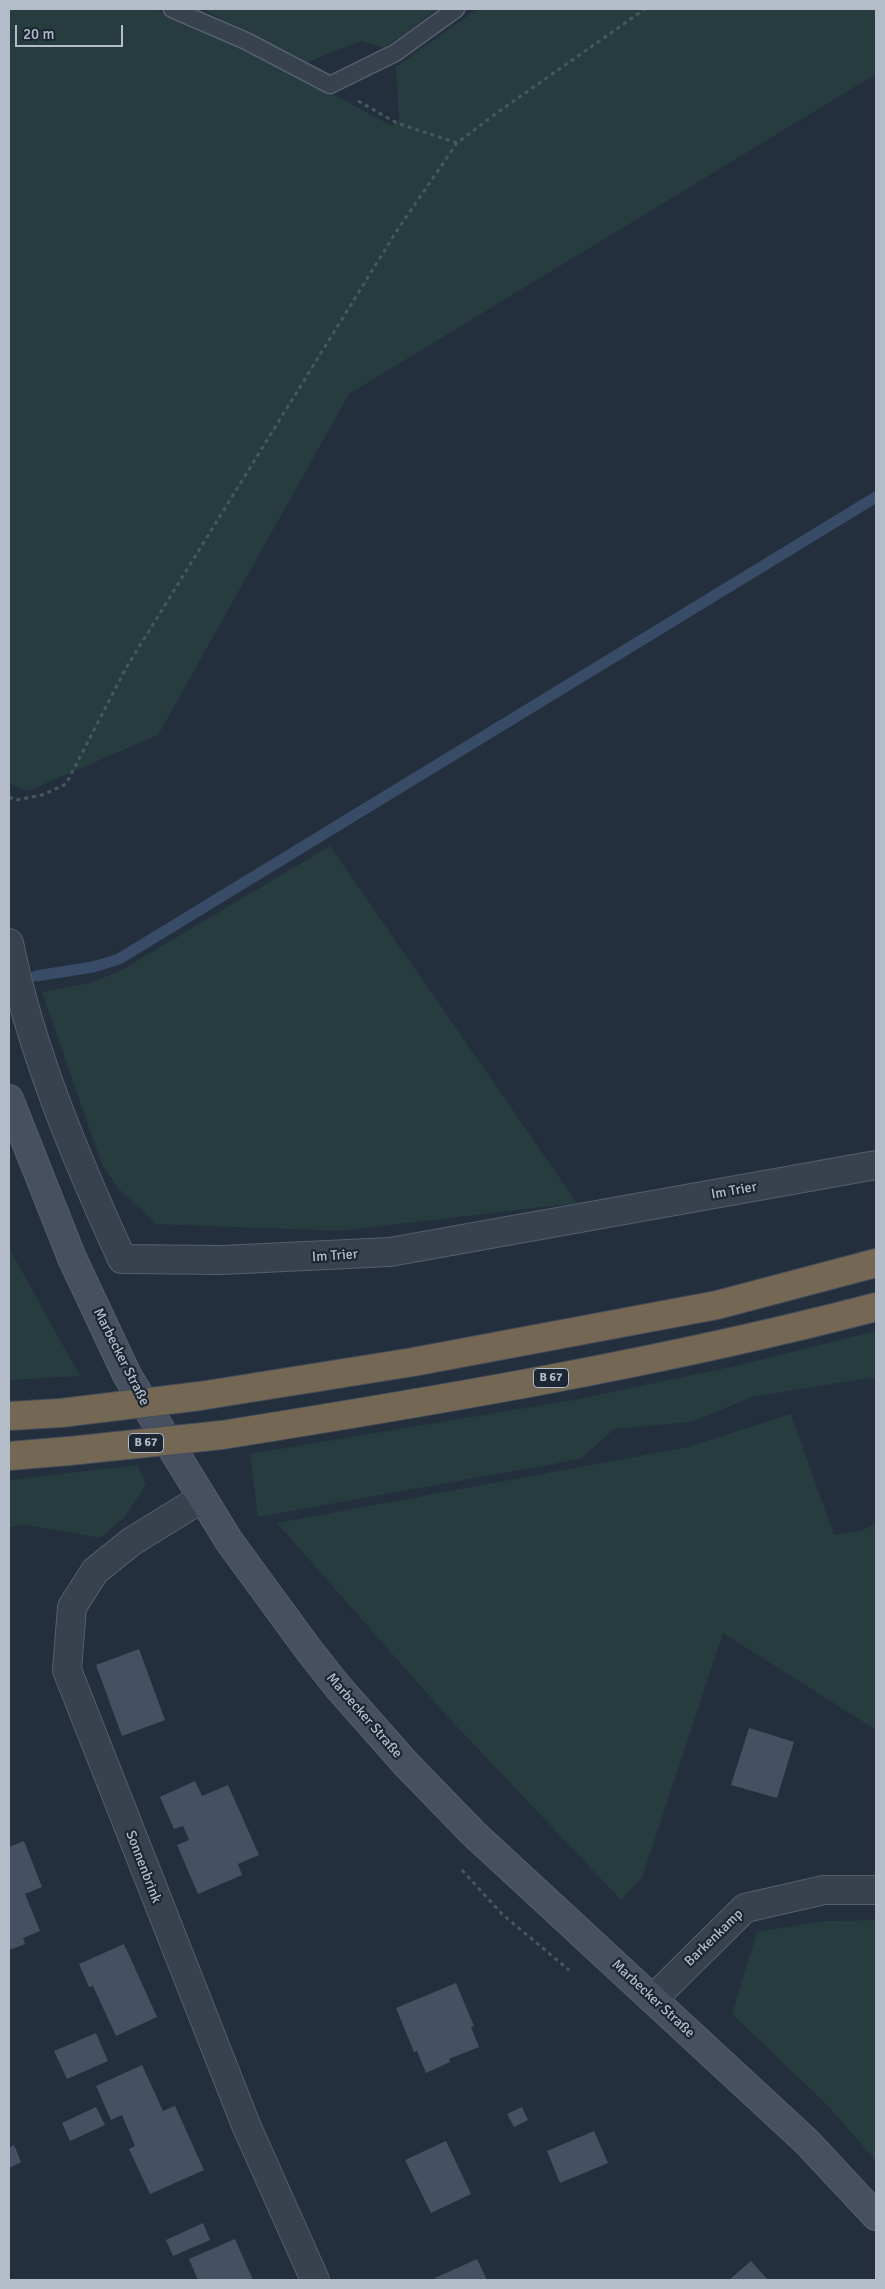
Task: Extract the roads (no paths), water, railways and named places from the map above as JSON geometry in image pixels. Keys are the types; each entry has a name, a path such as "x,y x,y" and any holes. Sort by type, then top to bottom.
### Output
{"highway":[{"path":"9,1416 200,1396 413,1362 717,1305 876,1263"},
{"name":"B 67","path":"9,1456 222,1435 377,1410 601,1369 827,1320 876,1307"}],"main road":[{"name":"Marbecker Straße","path":"9,1099 72,1258 127,1375 202,1498 268,1596 303,1642 338,1687 406,1764 474,1834 807,2142 876,2216"}],"street":[{"name":"Im Trier","path":"9,943 26,1010 70,1139 80,1166 122,1259 222,1260 390,1252 876,1165"},
{"name":"Sonnenbrink","path":"202,1498 131,1542 95,1570 72,1607 67,1670 242,2116 315,2280"},
{"name":"Barkenkamp","path":"653,1999 745,1908 824,1890 876,1890"}],"lane":[{"path":"172,9 246,41 330,85 395,53 456,9"}],"waterway":[{"path":"36,976 93,967 119,959 876,497"}]}
